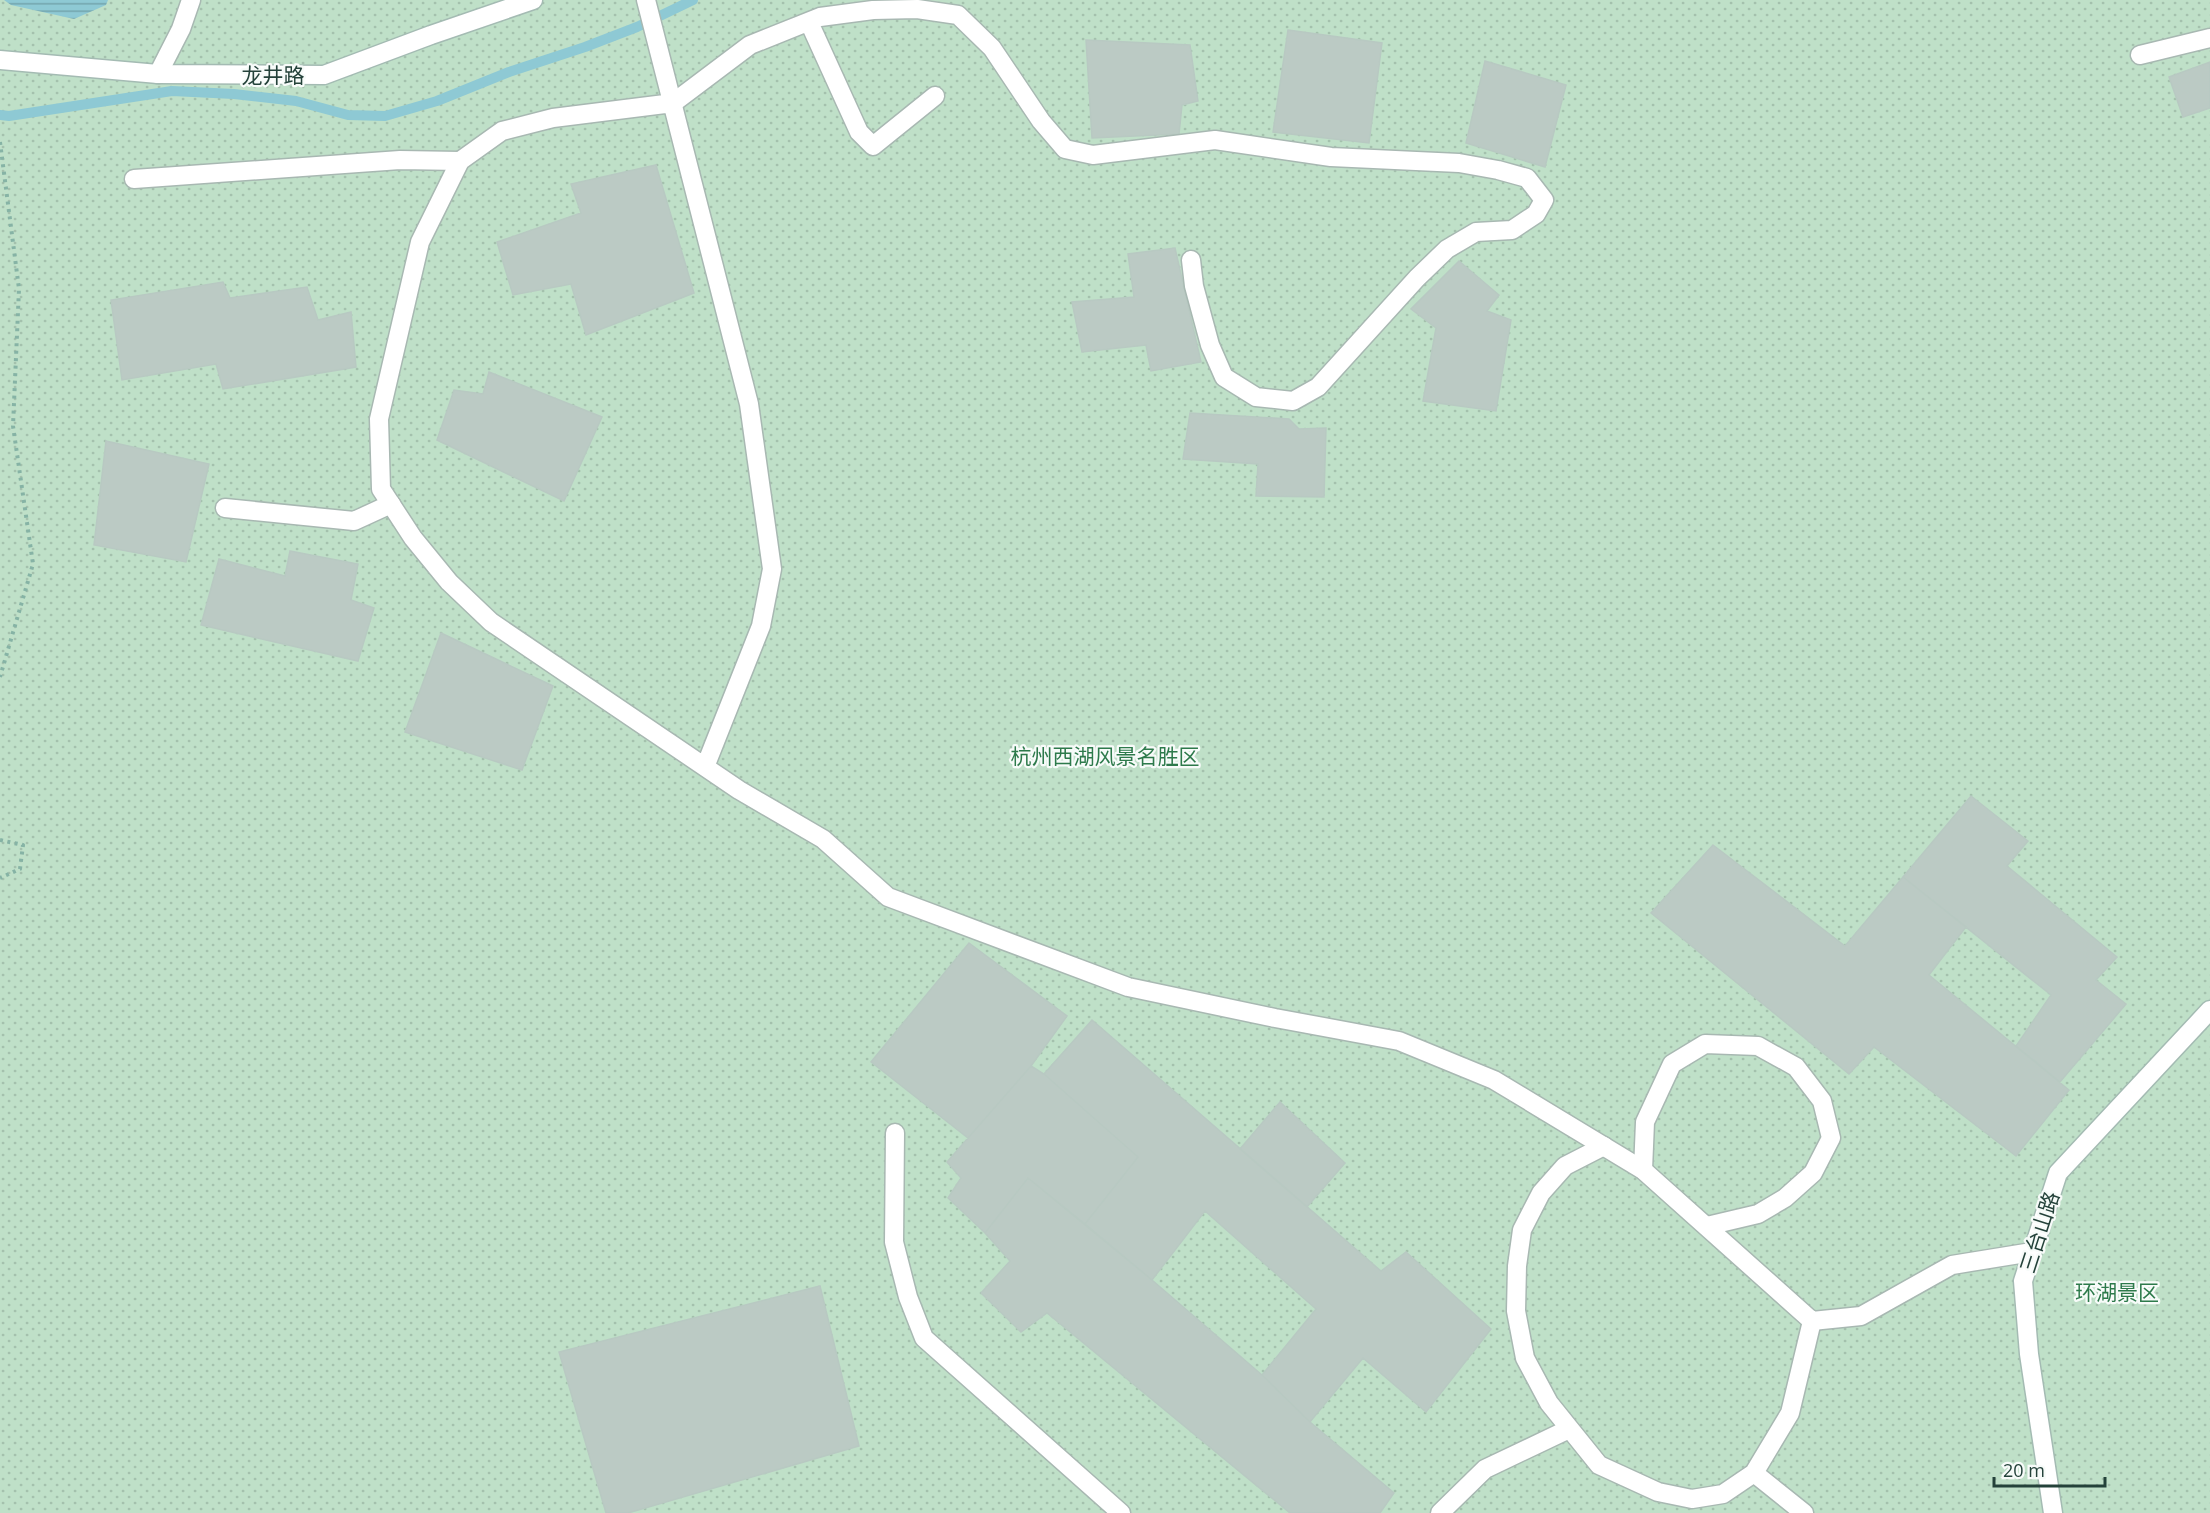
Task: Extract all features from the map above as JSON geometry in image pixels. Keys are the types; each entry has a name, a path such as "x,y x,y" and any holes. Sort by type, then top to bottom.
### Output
{"street":[{"path":"158,74 181,29 191,0"},
{"name":"龙井路","path":"0,60 158,74 324,75 533,0"},
{"path":"647,3 749,404 772,569 761,626 705,767"},
{"path":"1191,260 1194,286 1210,345 1224,377 1256,397 1293,401 1318,387 1417,278 1447,249 1476,232 1512,230 1536,214 1544,200 1527,178 1460,163 1331,157 1215,140 1093,155 1065,148 1041,121 992,48 958,15 917,9 873,10 820,17 750,45 673,103 553,118 502,131 460,161 420,242 379,419 381,489 413,538 449,582 491,622 740,790 823,839 888,897 1128,987 1399,1041 1494,1080 1643,1170 1812,1321 1861,1316 1952,1264 2032,1252"},
{"path":"809,22 859,132 873,146 935,96"},
{"path":"2140,55 2210,38"},
{"path":"134,178 400,160 460,161"},
{"path":"225,508 354,521 391,504"},
{"name":"三台山路","path":"2053,1513 2029,1354 2023,1281 2032,1252 2058,1173 2210,1010"},
{"path":"1643,1170 1645,1122 1672,1064 1705,1044 1758,1046 1796,1067 1822,1101 1832,1138 1812,1173 1785,1198 1758,1214 1707,1226"},
{"path":"895,1133 894,1242 908,1297 924,1338 1121,1513"},
{"path":"1605,1146 1565,1166 1541,1193 1522,1230 1517,1266 1516,1311 1525,1358 1549,1403 1599,1465 1658,1492 1692,1499 1723,1494 1754,1473 1790,1413 1812,1321"},
{"path":"1440,1513 1485,1469 1569,1429"},
{"path":"1754,1473 1804,1513"}],"path":[{"path":"0,142 20,289 13,426 33,564 0,677"},
{"path":"0,840 23,845 20,869 0,878"}],"green space":[{"name":"杭州西湖风景名胜区","path":"0,0 2210,0 2210,1513 0,1513"}],"water":[{"path":"4,0 108,0 106,5 74,19 11,5"}],"building":[{"path":"1288,30 1382,43 1369,143 1273,132"},
{"path":"1086,40 1190,45 1198,101 1182,105 1179,134 1092,138"},
{"path":"1485,61 1566,85 1545,167 1466,143"},
{"path":"2210,62 2210,108 2183,117 2169,77"},
{"path":"656,165 694,293 586,335 571,284 513,295 497,242 581,213 571,184"},
{"path":"1175,248 1201,362 1151,371 1146,345 1082,352 1072,302 1134,297 1128,254"},
{"path":"1459,261 1499,295 1487,311 1511,320 1496,411 1423,401 1436,328 1411,309"},
{"path":"223,282 230,298 307,287 318,320 351,312 356,367 223,389 216,364 122,380 111,300"},
{"path":"489,372 602,417 564,501 437,440 454,390 483,394"},
{"path":"1190,413 1289,419 1299,429 1326,428 1324,497 1256,496 1258,464 1183,459"},
{"path":"106,441 209,464 186,562 94,545"},
{"path":"290,551 358,564 351,600 374,608 358,661 201,625 219,559 285,576"},
{"path":"441,633 553,686 522,770 405,732"},
{"path":"1971,796 2028,841 2007,866 2117,957 2096,980 2126,1004 2060,1082 2016,1046 2051,995 1903,877"},
{"path":"1713,845 1845,946 1903,877 1966,927 1929,975 2069,1090 2016,1156 1874,1047 1849,1074 1651,913"},
{"path":"969,943 1067,1016 1031,1066 968,1138 871,1062"},
{"path":"1092,1020 1381,1271 1406,1252 1491,1329 1426,1412 1363,1358 1310,1422 1262,1375 1316,1309 1205,1211 1152,1280 1085,1224 1138,1157 1044,1074"},
{"path":"1031,1066 1044,1074 1138,1157 1085,1224 1028,1178 985,1233 948,1198 961,1178 947,1162"},
{"path":"1280,1102 1345,1163 1307,1207 1240,1149"},
{"path":"1028,1178 1152,1280 1262,1375 1310,1422 1394,1493 1380,1513 1290,1513 1047,1313 1021,1332 981,1293 1010,1261 985,1233"},
{"path":"820,1286 859,1446 628,1513 606,1513 559,1352"}],"waterway":[{"path":"0,115 9,116 172,91 234,94 296,101 348,115 385,116 437,101 509,72 585,47 637,27 693,0"}],"park label":[{"name":"环湖景区","path":"2117,1292"}]}
